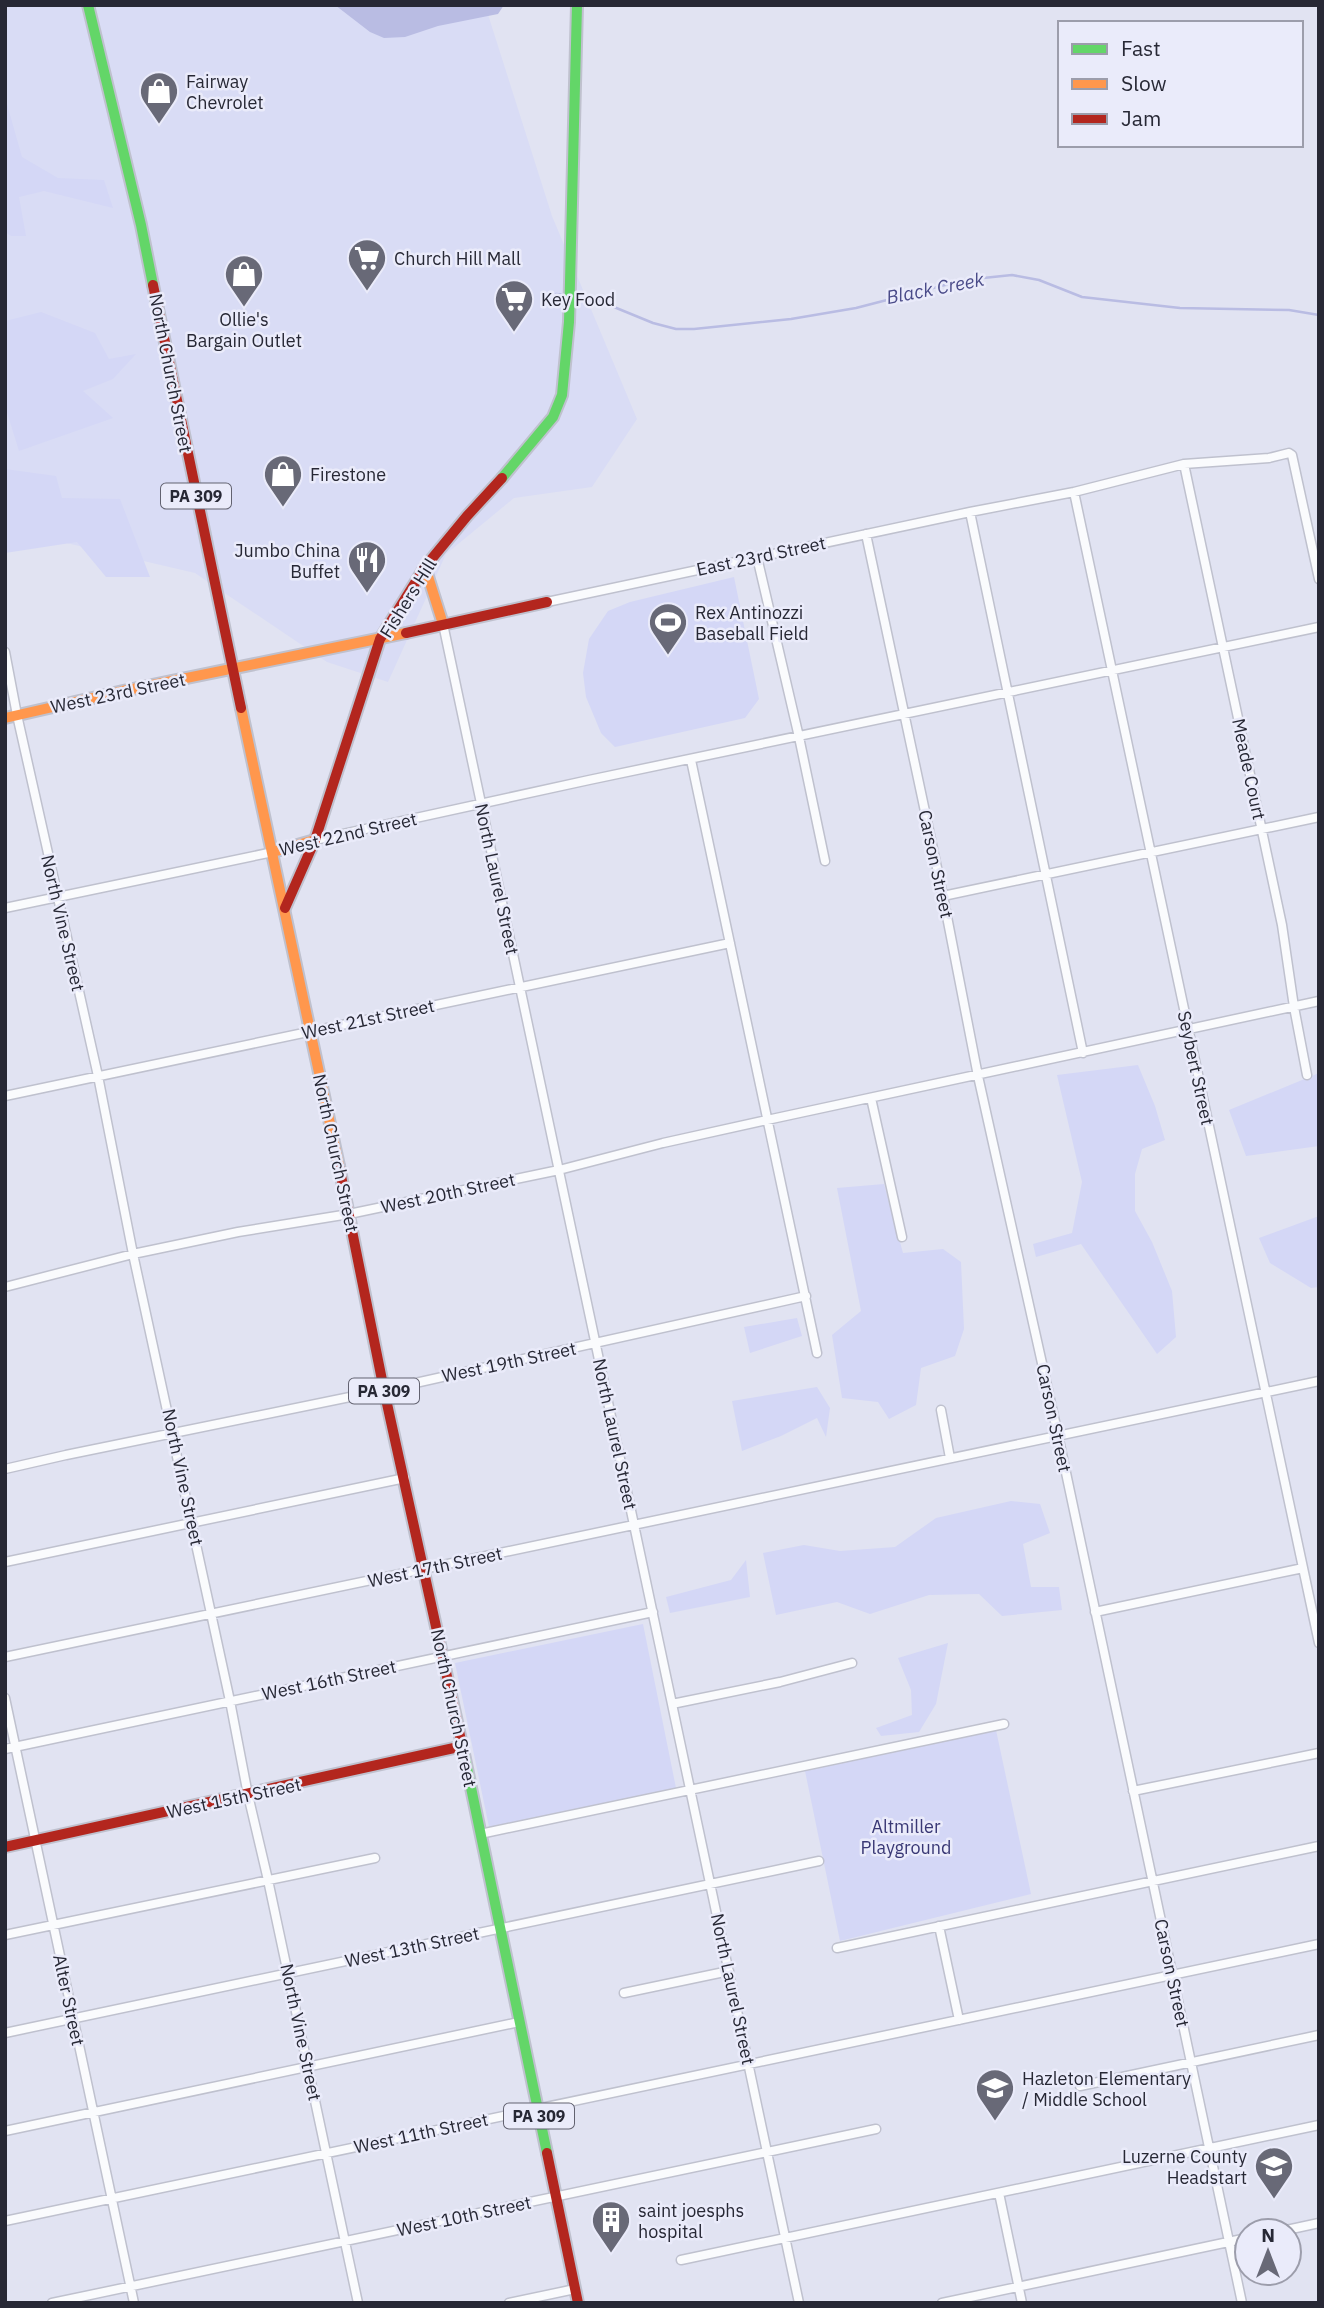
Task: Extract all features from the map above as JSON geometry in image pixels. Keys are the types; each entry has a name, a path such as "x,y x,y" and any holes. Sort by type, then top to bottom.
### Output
{"main road":[{"name":"North Church Street","path":"89,5 141,225 232,669 311,1031 384,1390 463,1746 578,2303"},
{"name":"Fishers Hill","path":"285,908 315,841 380,639 425,566 554,417 562,395 569,322 577,5"},
{"name":"North Laurel Street","path":"425,566 443,624"},
{"name":"East 23rd Street","path":"232,669 547,602"},
{"name":"West 23rd Street","path":"11,716 232,669"},
{"name":"West 22nd Street","path":"273,852 315,841"},
{"name":"West 15th Street","path":"5,1847 463,1746"}],"street":[{"name":"East 23rd Street","path":"547,602 1074,492 1184,464 1269,458 1289,453 1292,455 1319,579"},
{"name":"Meade Court","path":"1184,464 1282,925 1307,1075"},
{"name":"Seybert Street","path":"1074,492 1319,1643"},
{"path":"970,512 1083,1053"},
{"name":"Carson Street","path":"866,534 943,896 978,1076 1058,1436 1242,2303"},
{"path":"757,557 825,861"},
{"name":"North Laurel Street","path":"443,624 799,2303"},
{"path":"1223,648 1319,627"},
{"name":"West 22nd Street","path":"315,841 481,803 1223,648"},
{"name":"North Vine Street","path":"5,653 11,716 57,896 98,1076 133,1254 174,1434 248,1795 358,2303"},
{"path":"691,760 817,1353"},
{"path":"943,896 1319,817"},
{"name":"West 22nd Street","path":"5,908 273,852"},
{"name":"West 21st Street","path":"5,1096 730,943"},
{"name":"West 20th Street","path":"5,1287 133,1254 349,1214 559,1170 767,1120 1319,1001"},
{"path":"871,1098 902,1237"},
{"name":"West 19th Street","path":"5,1469 384,1390 806,1297"},
{"name":"West 17th Street","path":"5,1657 1319,1381"},
{"path":"941,1409 950,1458"},
{"path":"5,1562 405,1478"},
{"path":"1095,1612 1303,1568"},
{"name":"West 16th Street","path":"5,1749 653,1612"},
{"path":"672,1704 780,1682 852,1662"},
{"name":"Alter Street","path":"5,1698 134,2303"},
{"path":"480,1835 1004,1724"},
{"path":"1133,1791 1319,1752"},
{"path":"837,1948 1319,1846"},
{"path":"5,1936 375,1858"},
{"name":"West 13th Street","path":"5,2033 819,1861"},
{"path":"939,1926 959,2020"},
{"name":"West 11th Street","path":"5,2221 1319,1944"},
{"path":"624,1993 729,1971"},
{"path":"5,2131 519,2022"},
{"path":"1080,2086 1319,2035"},
{"path":"681,2260 1319,2126"},
{"name":"West 10th Street","path":"52,2303 876,2129"},
{"path":"999,2193 1022,2303"},
{"path":"942,2303 1233,2241"},
{"path":"509,2303 575,2289"}],"shaded area":[{"path":"5,5 485,5 552,216 637,419 592,487 514,498 446,554 388,682 327,662 195,573 15,531 5,508"},
{"path":"335,5 504,5 498,14 438,26 405,37 384,38 370,32"}],"green space":[{"path":"5,97 22,157 58,178 104,180 113,208 44,191 19,197 26,236 11,236 5,232"},
{"path":"41,312 95,333 109,359 136,354 113,379 83,391 113,418 19,451 5,406 5,321"},
{"path":"5,469 56,476 62,498 120,499 150,577 106,577 77,542 5,553"},
{"name":"Rex Antinozzi Baseball Field","path":"734,577 759,699 745,718 615,747 601,733 586,697 583,673 589,639 608,611 630,602"},
{"path":"1138,1065 1155,1106 1165,1140 1142,1149 1135,1174 1135,1211 1152,1242 1172,1291 1176,1337 1157,1354 1081,1244 1036,1257 1033,1244 1072,1233 1082,1182 1057,1075"},
{"path":"1319,1073 1319,1146 1246,1156 1229,1110"},
{"path":"884,1184 903,1253 943,1249 961,1262 964,1329 955,1356 921,1368 916,1405 889,1419 878,1402 842,1398 832,1335 861,1311 837,1188"},
{"path":"1319,1216 1319,1287 1311,1288 1270,1263 1259,1238"},
{"path":"797,1318 802,1336 750,1353 744,1327"},
{"path":"817,1387 830,1408 826,1437 817,1418 742,1451 732,1401"},
{"path":"1011,1501 1040,1504 1050,1533 1023,1544 1031,1587 1059,1587 1062,1610 1002,1616 979,1594 929,1595 870,1614 837,1602 776,1615 763,1553 804,1545 840,1551 895,1547 936,1518"},
{"path":"746,1560 750,1597 670,1613 666,1597 731,1580"},
{"path":"643,1624 676,1788 489,1827 455,1663"},
{"path":"948,1643 936,1704 919,1732 881,1736 876,1728 912,1715 911,1690 898,1658"},
{"name":"Altmiller Playground","path":"996,1730 1031,1894 840,1941 805,1771"}],"waterway":[{"name":"Black Creek","path":"572,296 592,298 653,323 676,329 694,329 791,319 856,308 964,280 1012,275 1039,280 1082,297 1180,308 1289,310 1319,315"},
{"name":"Black Creek","path":"556,294 565,295"}],"traffic: fast":[{"path":"88,5 153,285"},
{"path":"502,478 553,417 562,395 569,322 577,5"},
{"path":"464,1754 547,2153"}],"traffic: slow":[{"path":"425,567 443,624"},
{"path":"5,718 406,633"},
{"path":"241,708 339,1166"},
{"path":"273,852 315,840"}],"traffic: jam":[{"path":"153,285 241,708"},
{"path":"285,908 315,840 380,639 425,567 502,478"},
{"path":"406,633 547,602"},
{"path":"339,1166 384,1390 464,1754"},
{"path":"5,1847 463,1746"},
{"path":"547,2153 578,2303"}],"place":[{"name":"Fairway Chevrolet","path":"159,125"},
{"name":"Church Hill Mall","path":"367,292"},
{"name":"Ollie's Bargain Outlet","path":"244,308"},
{"name":"Key Food","path":"514,333"},
{"name":"Firestone","path":"283,508"},
{"name":"Jumbo China Buffet","path":"367,594"},
{"name":"Rex Antinozzi Baseball Field","path":"668,656"},
{"name":"Hazleton Elementary / Middle School","path":"995,2122"},
{"name":"Luzerne County Headstart","path":"1274,2200"},
{"name":"saint joesphs hospital","path":"611,2254"}]}
